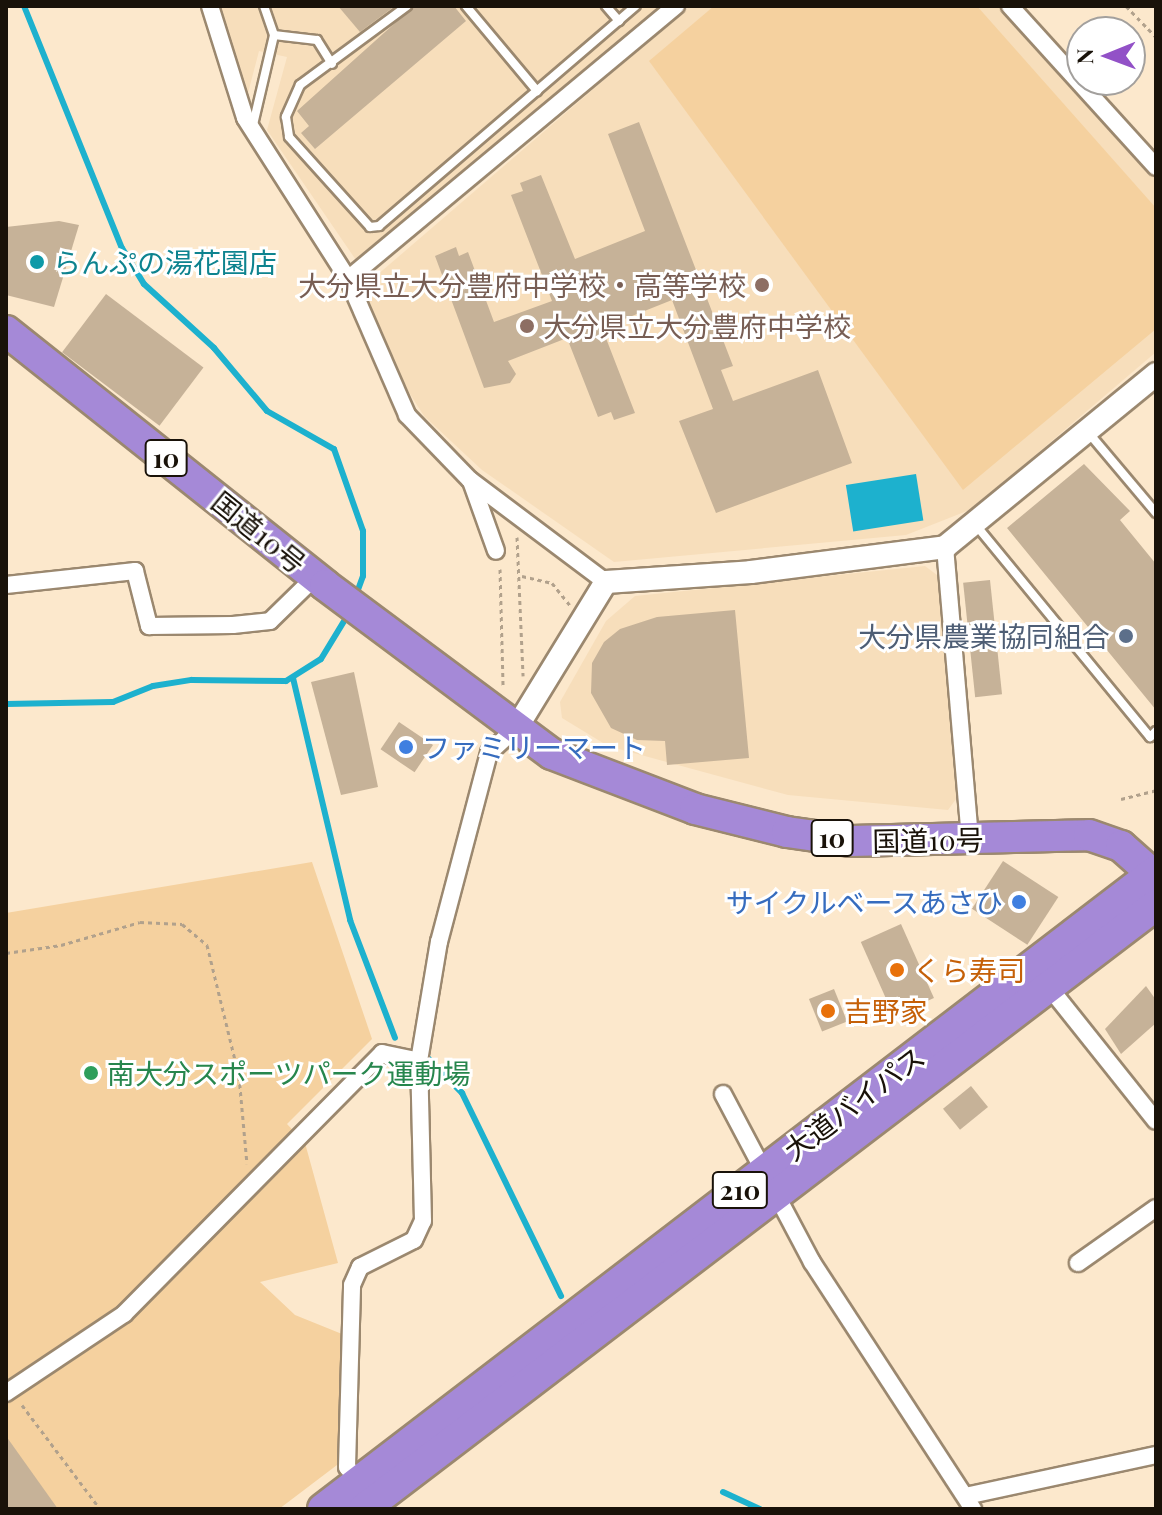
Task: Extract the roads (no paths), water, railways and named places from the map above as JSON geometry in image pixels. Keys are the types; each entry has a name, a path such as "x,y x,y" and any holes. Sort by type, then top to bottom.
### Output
{"highway":[{"name":"国道10号","path":"6,331 320,581 552,754 610,780 787,832 851,841 1089,835 1121,846 1155,869"},
{"name":"国道10号","path":"517,727 624,770 790,812 853,823 969,827 1100,823 1125,831 1155,869"},
{"name":"大道バイパス","path":"323,1509 361,1495 768,1185 1155,869"},
{"name":"大道バイパス","path":"768,1185 1049,987 1156,905"}],"street":[{"path":"210,6 252,129 348,279 407,415 470,480 606,582 751,572 945,547 1156,374"},
{"path":"348,279 676,6"},
{"path":"1010,6 1156,167"},
{"path":"470,480 496,551"},
{"path":"945,547 969,827"},
{"path":"6,585 135,571 149,626 233,625 270,621 320,581"},
{"path":"361,1495 347,1467 352,1285 360,1267 414,1240 423,1221 419,1061 439,942 489,753 517,727 606,582"},
{"path":"1049,987 1156,1121"},
{"path":"9,1392 124,1314 382,1053 419,1061"},
{"path":"723,1094 768,1185 970,1503 1156,1455"},
{"path":"1078,1263 1156,1208"}],"lane":[{"path":"252,129 274,35 264,6"},
{"path":"407,6 300,85 289,105 287,133 370,227 636,6"},
{"path":"467,6 537,91"},
{"path":"606,6 619,21"},
{"path":"274,35 317,40 332,64"},
{"path":"1087,431 1156,513"},
{"path":"974,523 1150,737 1156,731"}],"water":[{"path":"916,474 923,520 853,532 846,485"}],"waterway":[{"path":"24,6 122,248 144,284 214,348 267,411 334,449 363,531 363,576 356,595"},
{"path":"6,704 113,702 153,686 192,680 286,681 321,659 349,613"},
{"path":"293,678 350,920 395,1038"},
{"path":"428,1058 462,1093 561,1296"},
{"path":"723,1492 760,1509"}],"place":[{"name":"らんぷの湯花園店","path":"37,262"},
{"name":"大分県立大分豊府中学校・高等学校","path":"762,285"},
{"name":"大分県立大分豊府中学校","path":"527,326"},
{"name":"大分県農業協同組合","path":"1126,636"},
{"name":"ファミリーマート","path":"406,747"},
{"name":"サイクルベースあさひ","path":"1019,902"},
{"name":"くら寿司","path":"897,970"},
{"name":"吉野家","path":"828,1011"},
{"name":"南大分スポーツパーク運動場","path":"91,1073"}]}
